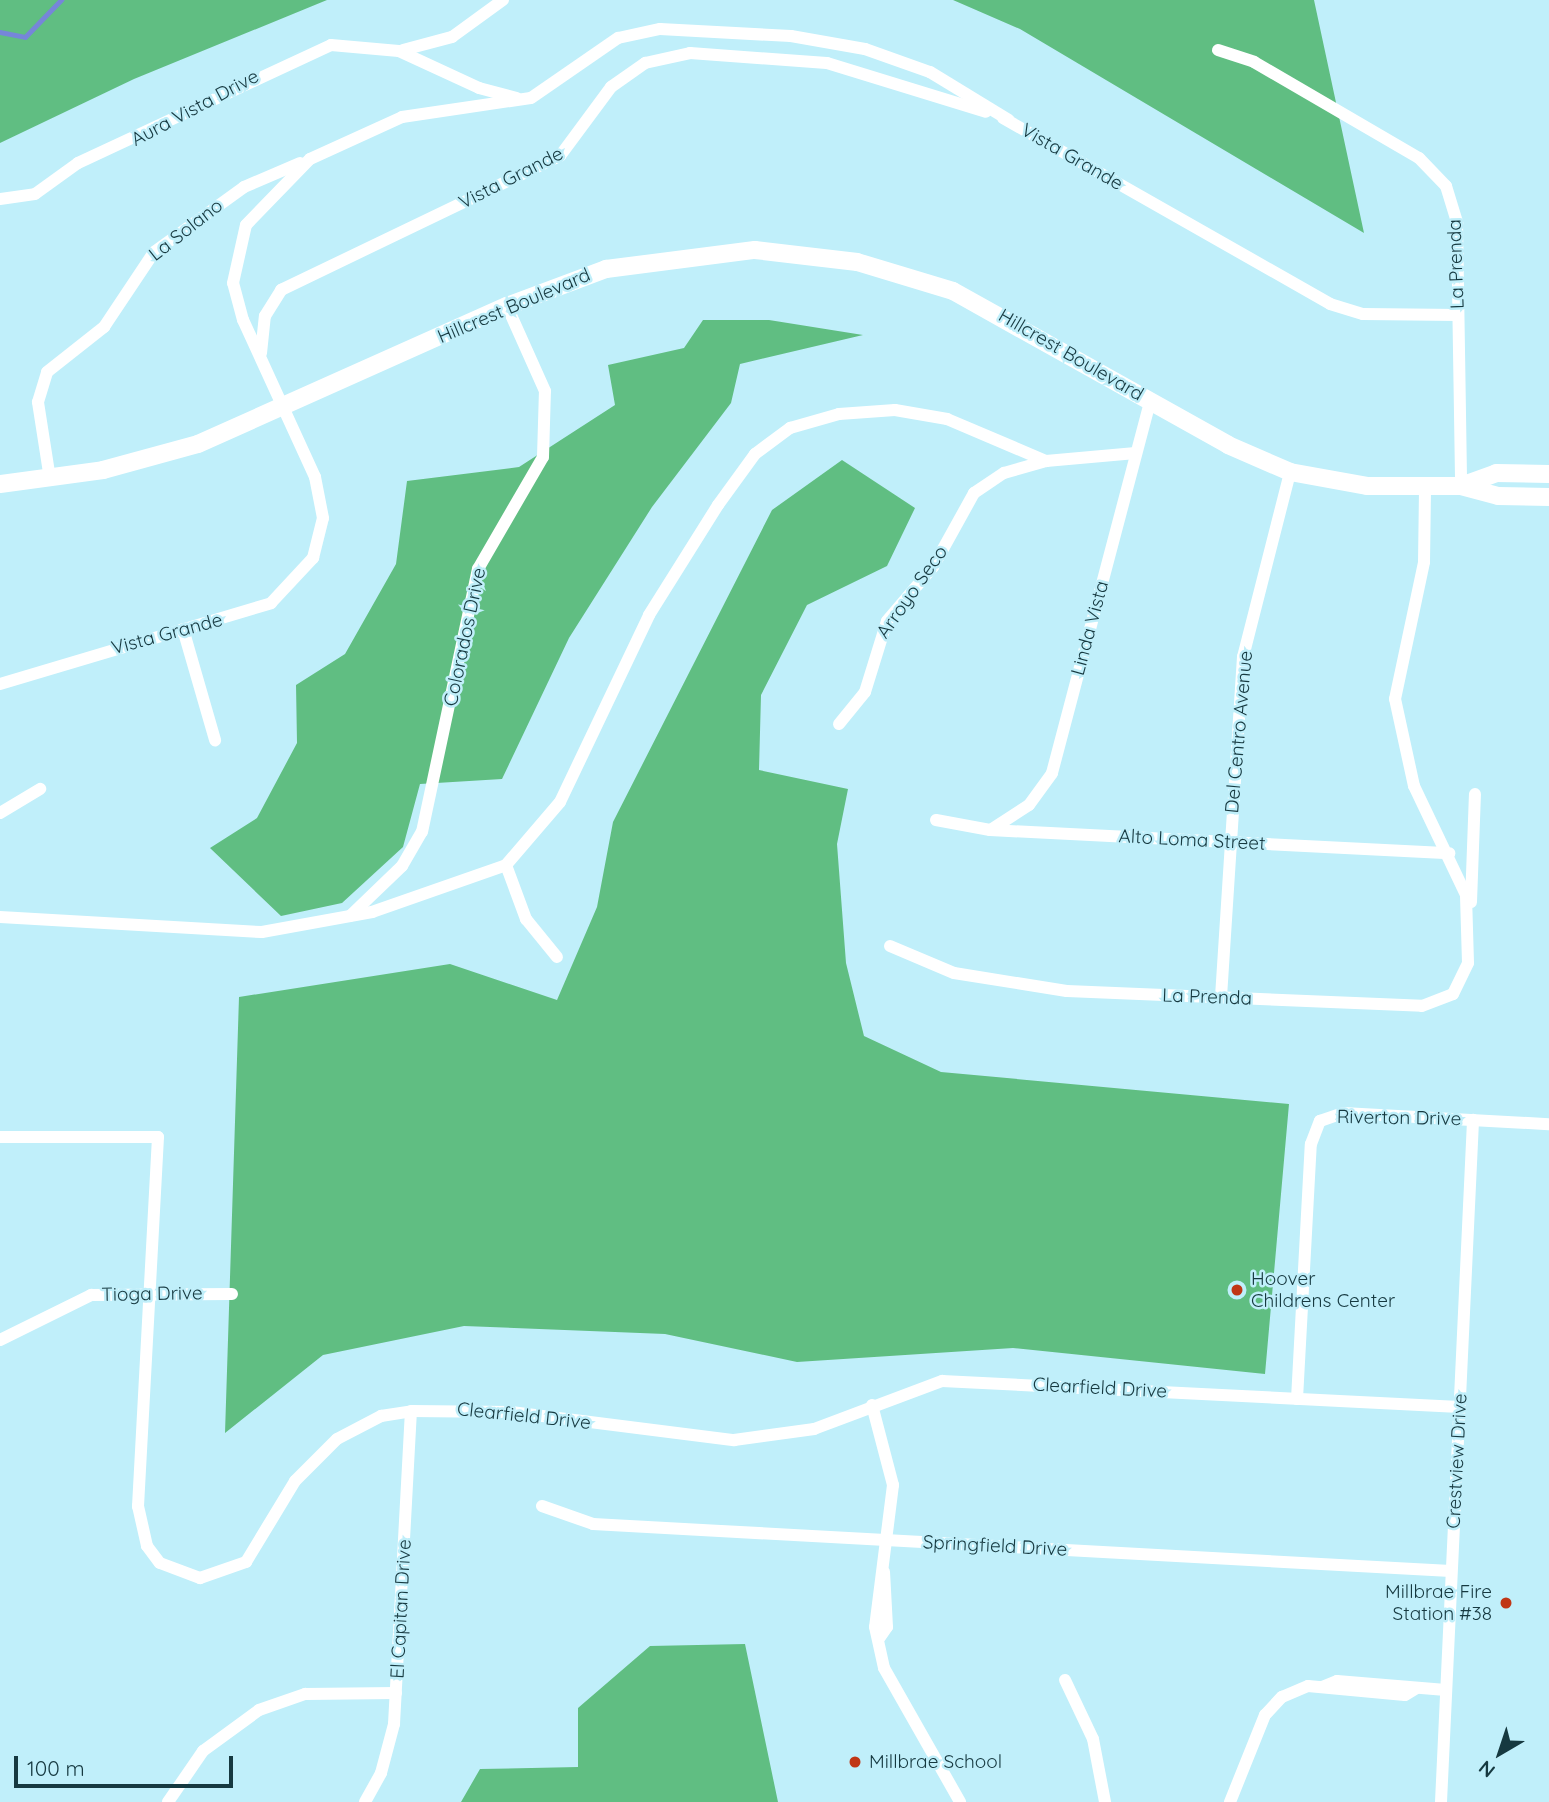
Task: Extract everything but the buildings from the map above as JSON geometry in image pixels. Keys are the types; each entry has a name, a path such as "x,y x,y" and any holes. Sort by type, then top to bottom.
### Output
{"street":[{"path":"399,51 452,37 503,0"},
{"path":"399,51 496,95 531,98 600,48 637,32 761,33 830,41 899,60 1009,120"},
{"name":"Aura Vista Drive","path":"0,199 35,194 78,163 138,139 308,51 356,43 399,51"},
{"name":"La Prenda","path":"1218,50 1254,62 1434,170 1457,223 1461,486"},
{"name":"Vista Grande","path":"0,684 271,603 313,558 321,498 261,357 265,316 281,290 560,156 611,87 645,62 690,53 827,63 893,79 1009,120 1330,304 1363,314 1458,316"},
{"name":"La Solano","path":"50,480 38,402 47,372 104,327 154,252 244,187 402,117 531,98"},
{"path":"261,357 236,303 239,243 258,207 310,159"},
{"name":"Hillcrest Boulevard","path":"0,484 50,480 151,459 284,409 507,306 656,258 755,250 831,256 953,291 1150,401 1290,472 1367,486 1461,486 1498,496 1549,497"},
{"name":"Colorados Drive","path":"346,919 402,866 422,832 478,569 543,457 545,391 507,306"},
{"name":"Linda Vista","path":"990,830 1029,805 1052,773 1150,401"},
{"path":"0,917 228,933 346,919 467,883 506,865 560,802 649,615 740,472 771,440 816,419 895,410 947,419 1046,461 1136,453"},
{"name":"Arroyo Seco","path":"839,724 865,692 887,621 933,567 974,493 1004,473 1046,461"},
{"name":"Del Centro Avenue","path":"1221,997 1243,657 1290,472"},
{"name":"Hillcrest Boulevard","path":"1461,486 1496,473 1549,474"},
{"name":"La Prenda","path":"1424,486 1424,562 1395,699 1404,758 1449,853 1469,923"},
{"path":"183,629 215,740"},
{"path":"0,813 40,789"},
{"name":"La Prenda","path":"890,946 993,982 1221,997 1437,1004 1464,980 1475,794"},
{"name":"Alto Loma Street","path":"936,820 990,830 1449,853"},
{"path":"506,865 526,919 557,957"},
{"name":"Riverton Drive","path":"1297,1399 1311,1144 1320,1121 1343,1113 1549,1124"},
{"name":"Crestview Drive","path":"1441,1802 1473,1120"},
{"name":"Clearfield Drive","path":"0,1137 158,1137 138,1506 147,1546 179,1573 200,1578 246,1562 295,1481 337,1439 381,1416 411,1411 511,1412 734,1440 790,1435 920,1387 965,1381 1459,1407"},
{"name":"Tioga Drive","path":"0,1340 70,1301 150,1292 232,1294"},
{"path":"872,1405 890,1460 890,1541 877,1605 884,1668 960,1802"},
{"name":"El Capitan Drive","path":"365,1802 390,1750 396,1693 411,1411"},
{"name":"Springfield Drive","path":"542,1506 593,1524 1451,1571"},
{"path":"1065,1680 1093,1739 1105,1802"},
{"path":"1230,1802 1265,1714 1282,1697 1322,1687 1405,1695 1415,1689 1446,1690"},
{"path":"168,1802 203,1751 259,1710 305,1694 396,1693"}],"green space":[{"path":"0,0 327,0 134,79 0,143"},
{"path":"953,0 1314,0 1364,233 1020,29"},
{"path":"703,320 769,320 863,335 740,364 731,403 652,507 569,638 502,779 420,784 403,847 342,903 281,916 210,848 257,818 297,743 296,685 345,654 396,564 407,481 519,467 615,405 608,365 684,348"},
{"path":"842,460 915,508 887,566 807,605 761,695 759,770 848,789 837,844 846,963 864,1036 941,1072 1289,1104 1265,1374 1013,1348 797,1362 665,1334 464,1326 323,1355 225,1433 239,997 450,964 557,1000 597,907 613,822 772,510"},
{"path":"745,1644 778,1802 461,1802 480,1769 578,1767 578,1708 650,1646"}],"waterway":[{"path":"0,32 25,37 61,0"}],"place":[{"name":"Hoover Childrens Center","path":"1237,1290"},
{"name":"Millbrae Fire Station #38","path":"1506,1603"},
{"name":"Millbrae School","path":"855,1762"}]}
